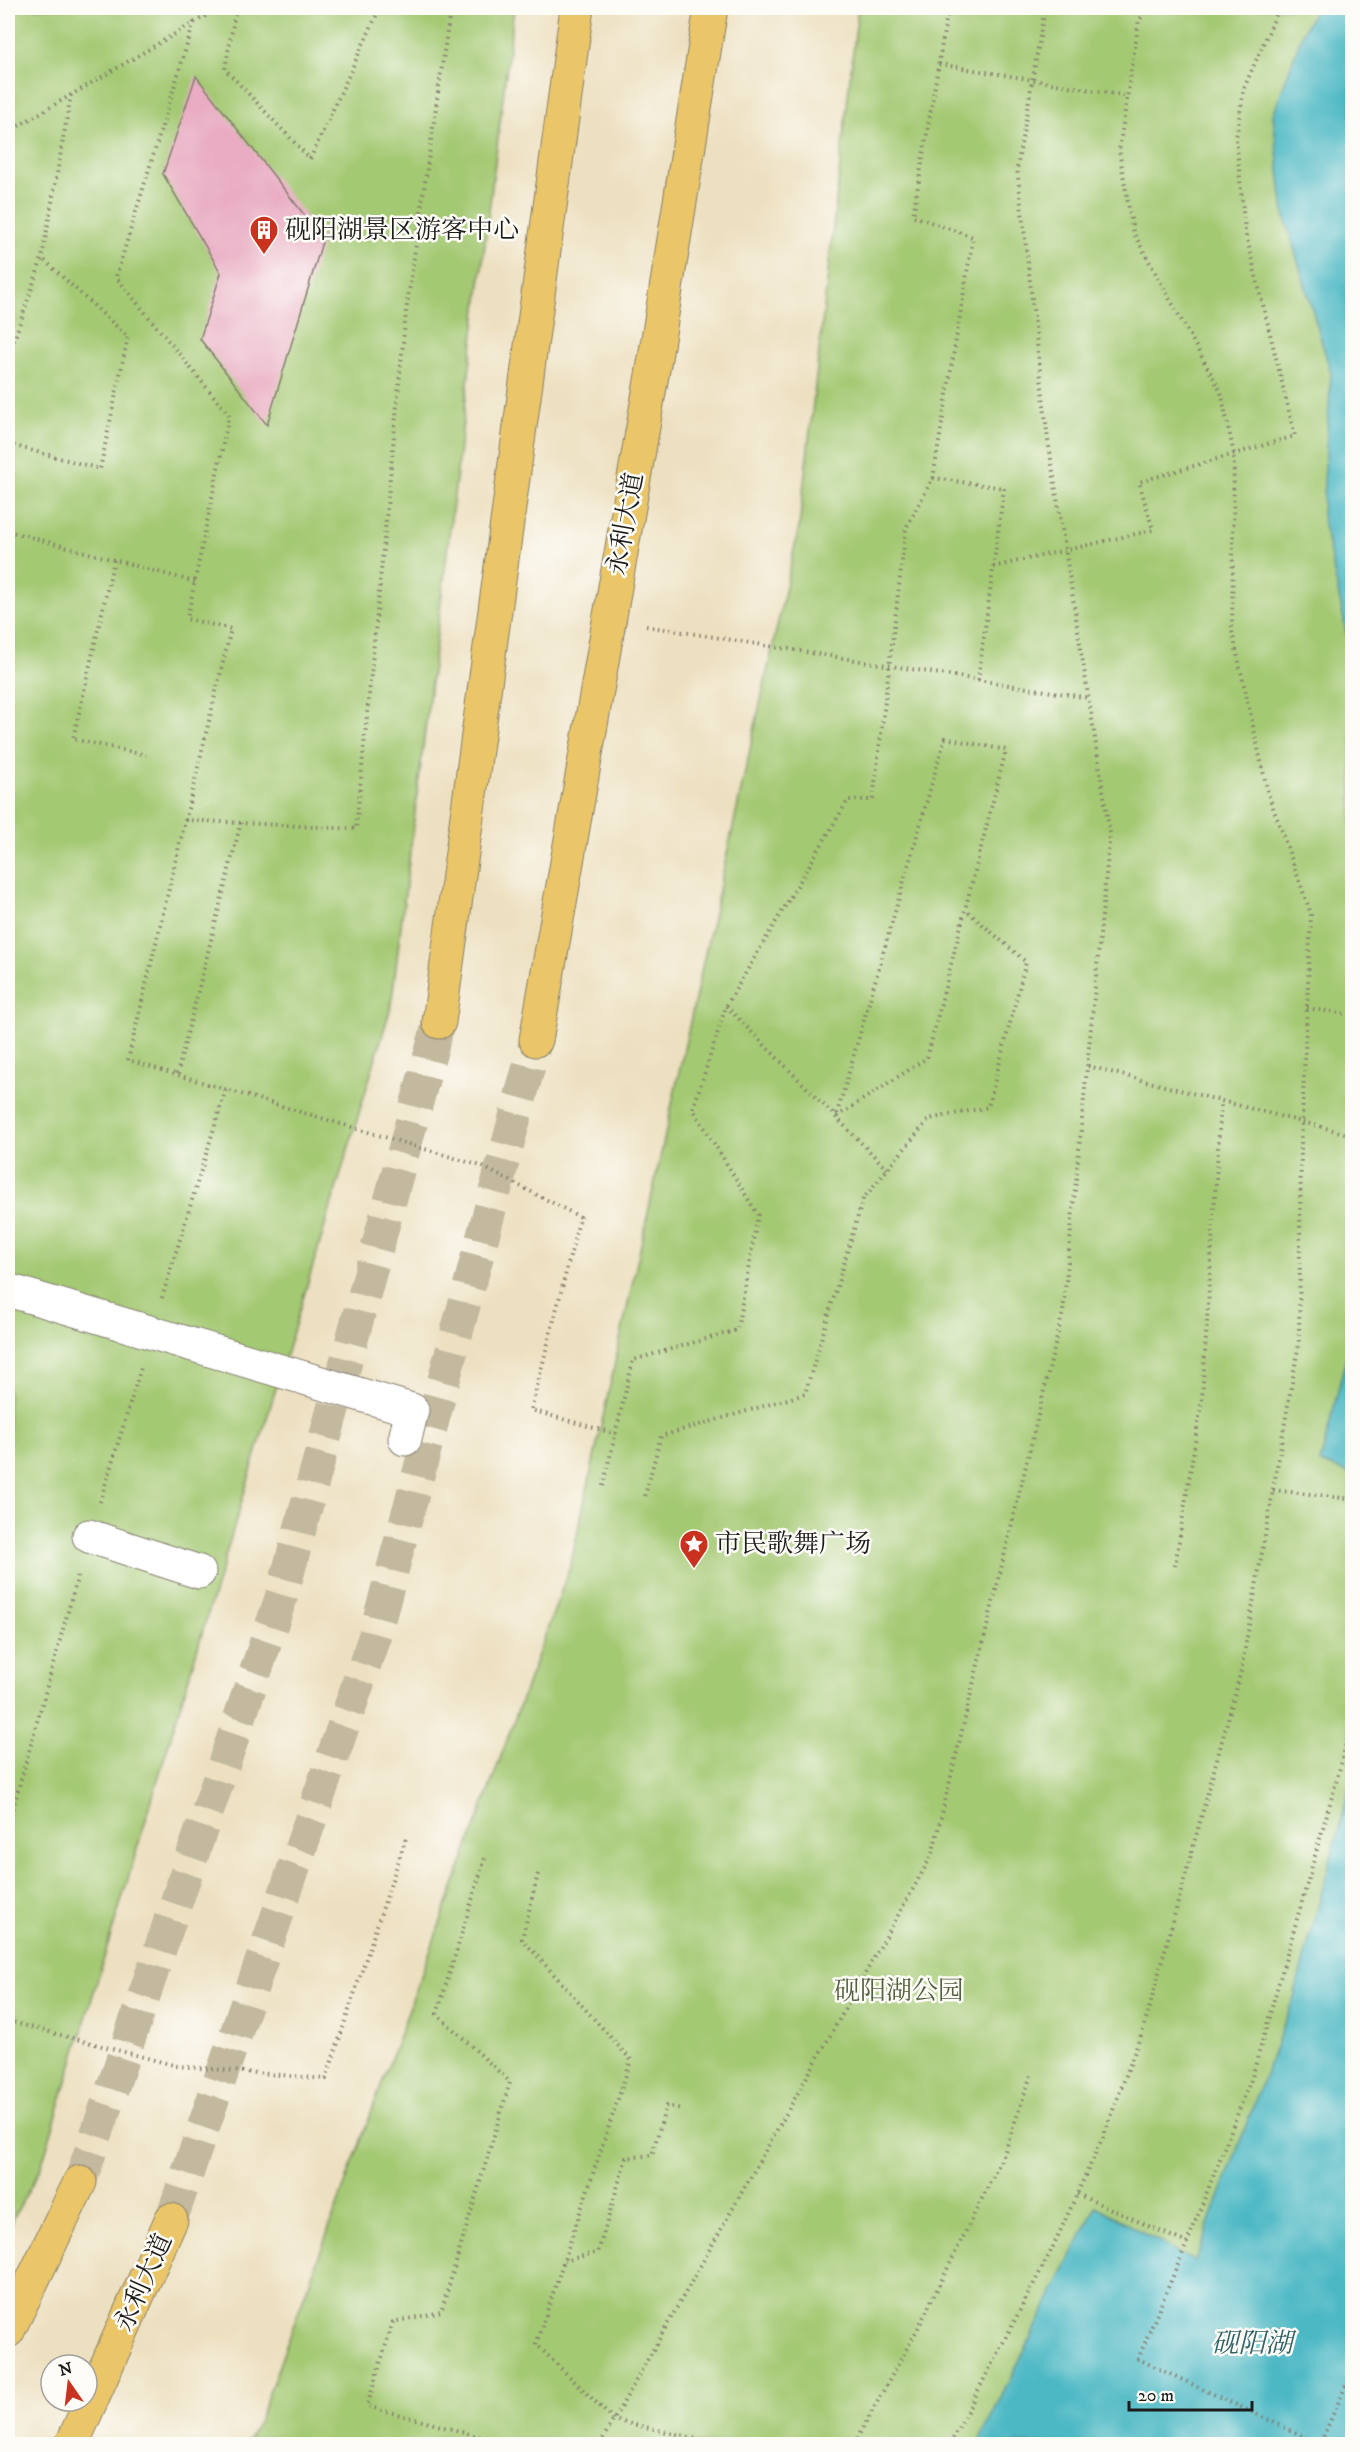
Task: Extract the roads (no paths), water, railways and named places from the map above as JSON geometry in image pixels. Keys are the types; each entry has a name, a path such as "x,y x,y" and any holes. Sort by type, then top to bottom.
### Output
{"main road":[{"path":"439,1022 578,8"},
{"name":"永利大道","path":"536,1040 657,347 711,8"},
{"path":"8,2331 81,2182"},
{"name":"永利大道","path":"72,2445 171,2220"}],"street":[{"path":"561,8 573,42"},
{"path":"8,1290 412,1410 405,1439"},
{"path":"89,1536 199,1572"}],"water":[{"path":"1316,8 1352,8 1352,659 1322,515 1331,373 1284,214 1273,115 1303,32"},
{"path":"1352,1334 1352,1474 1320,1463"},
{"name":"砚阳湖","path":"1352,1779 1352,2444 978,2444 1096,2206 1195,2262 1294,1997"}],"tunnel":[{"path":"80,2182 282,1595 439,1022"},
{"path":"171,2220 374,1638 536,1040"}],"place":[{"name":"砚阳湖景区游客中心","path":"264,256"},
{"name":"市民歌舞广场","path":"694,1570"}],"park label":[{"name":"砚阳湖公园","path":"899,1991"}]}
